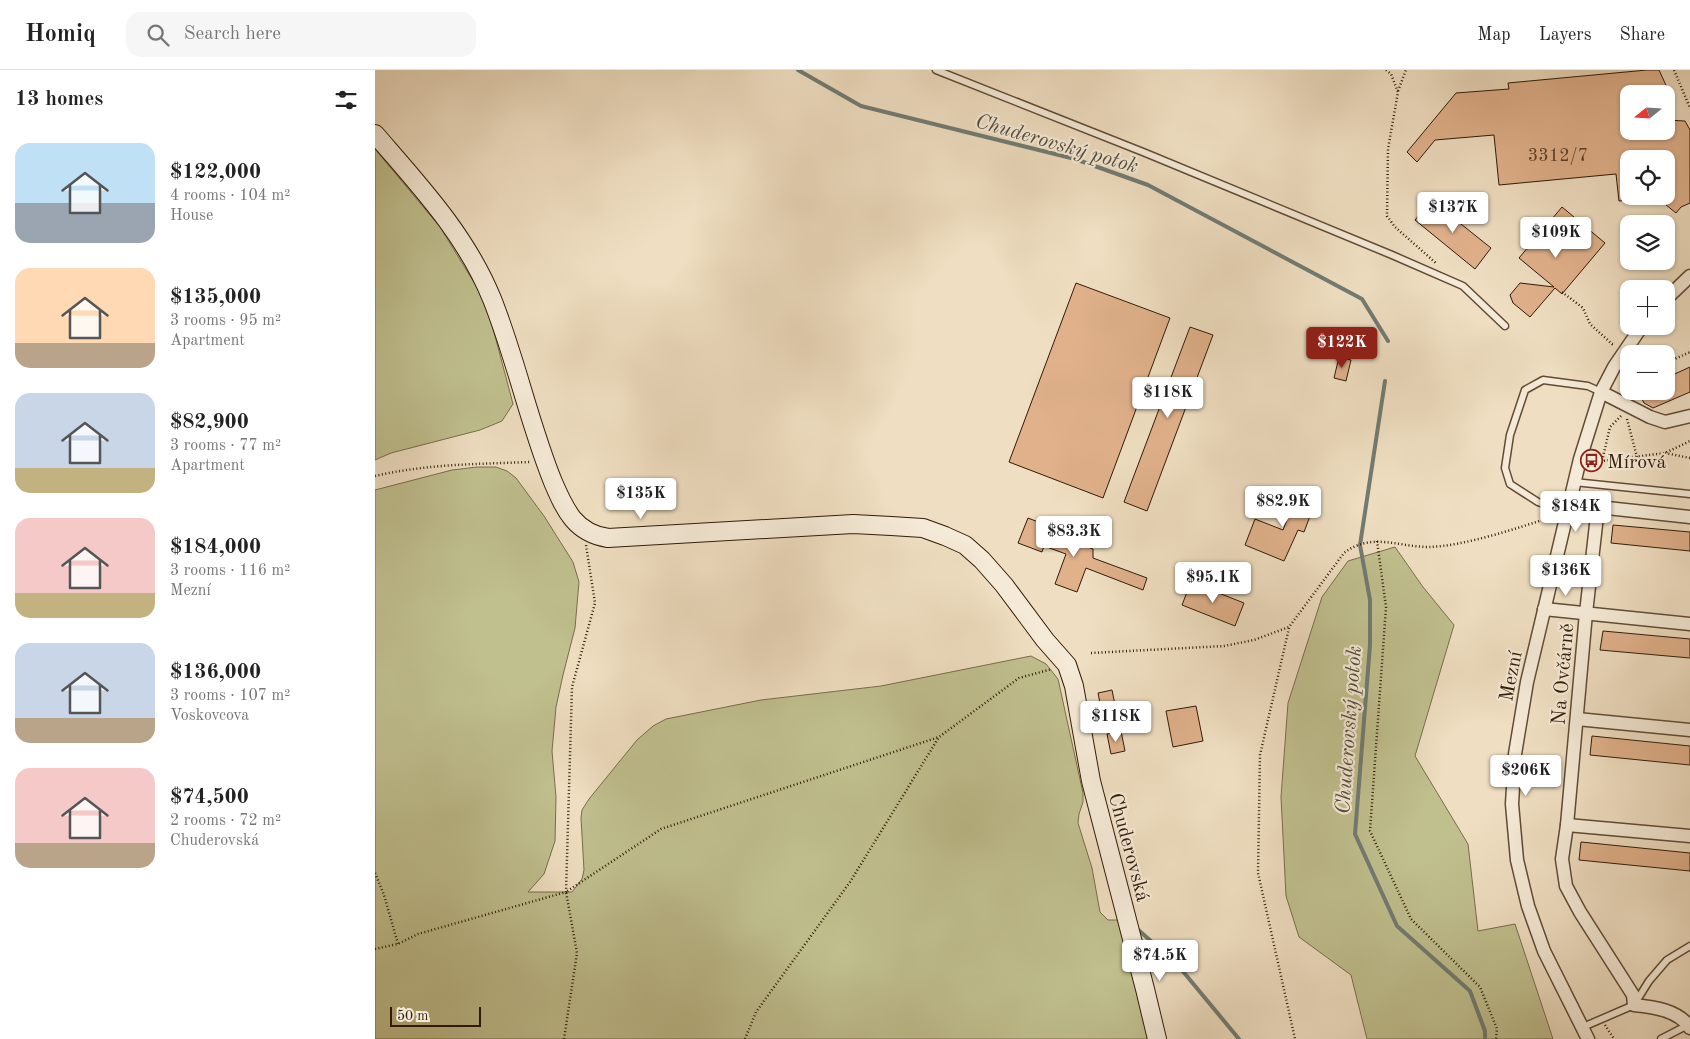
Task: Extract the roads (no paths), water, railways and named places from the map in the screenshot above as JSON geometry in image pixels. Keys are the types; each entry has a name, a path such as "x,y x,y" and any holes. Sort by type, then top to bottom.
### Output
{"street":[{"name":"Chuderovská","path":"375,134 433,201 462,239 492,298 545,462 564,507 573,520 583,529 594,536 608,538 853,524 923,528 965,545 982,560 1004,585 1045,640 1067,665 1074,686 1091,781 1157,1039"},
{"path":"1675,290 1690,276"},
{"name":"Mezní","path":"1589,1039 1544,951 1528,906 1517,860 1512,804 1515,754 1527,682 1574,482 1601,392 1614,367 1636,335"},
{"path":"1601,392 1650,417 1665,422 1690,416"},
{"name":"Na Ovčárně","path":"1634,1006 1633,995 1580,912 1566,886 1562,859 1567,825 1586,614 1599,507 1690,517"},
{"path":"1543,609 1690,624"},
{"path":"1577,719 1690,730"},
{"path":"1567,825 1690,836"},
{"path":"1634,1006 1654,1007 1672,1013 1689,1026"}],"lane":[{"path":"936,70 1143,152 1463,286 1505,326"},
{"path":"1567,512 1539,502 1510,484 1505,468 1510,435 1525,390 1543,380 1588,386 1601,392"},
{"path":"1574,482 1690,494"},
{"path":"1583,1027 1634,1006 1649,981 1667,960 1690,946"},
{"path":"1661,1039 1689,1026"}],"waterway":[{"name":"Chuderovský potok","path":"798,70 861,106 1075,159 1148,185 1362,299 1388,341"},
{"name":"Chuderovský potok","path":"1385,381 1360,545 1370,600 1370,645 1355,834 1397,926 1470,991 1485,1031 1485,1039"},
{"path":"1135,927 1176,963 1239,1039"}],"place":[{"name":"Mírová","path":"1591,461"}]}
